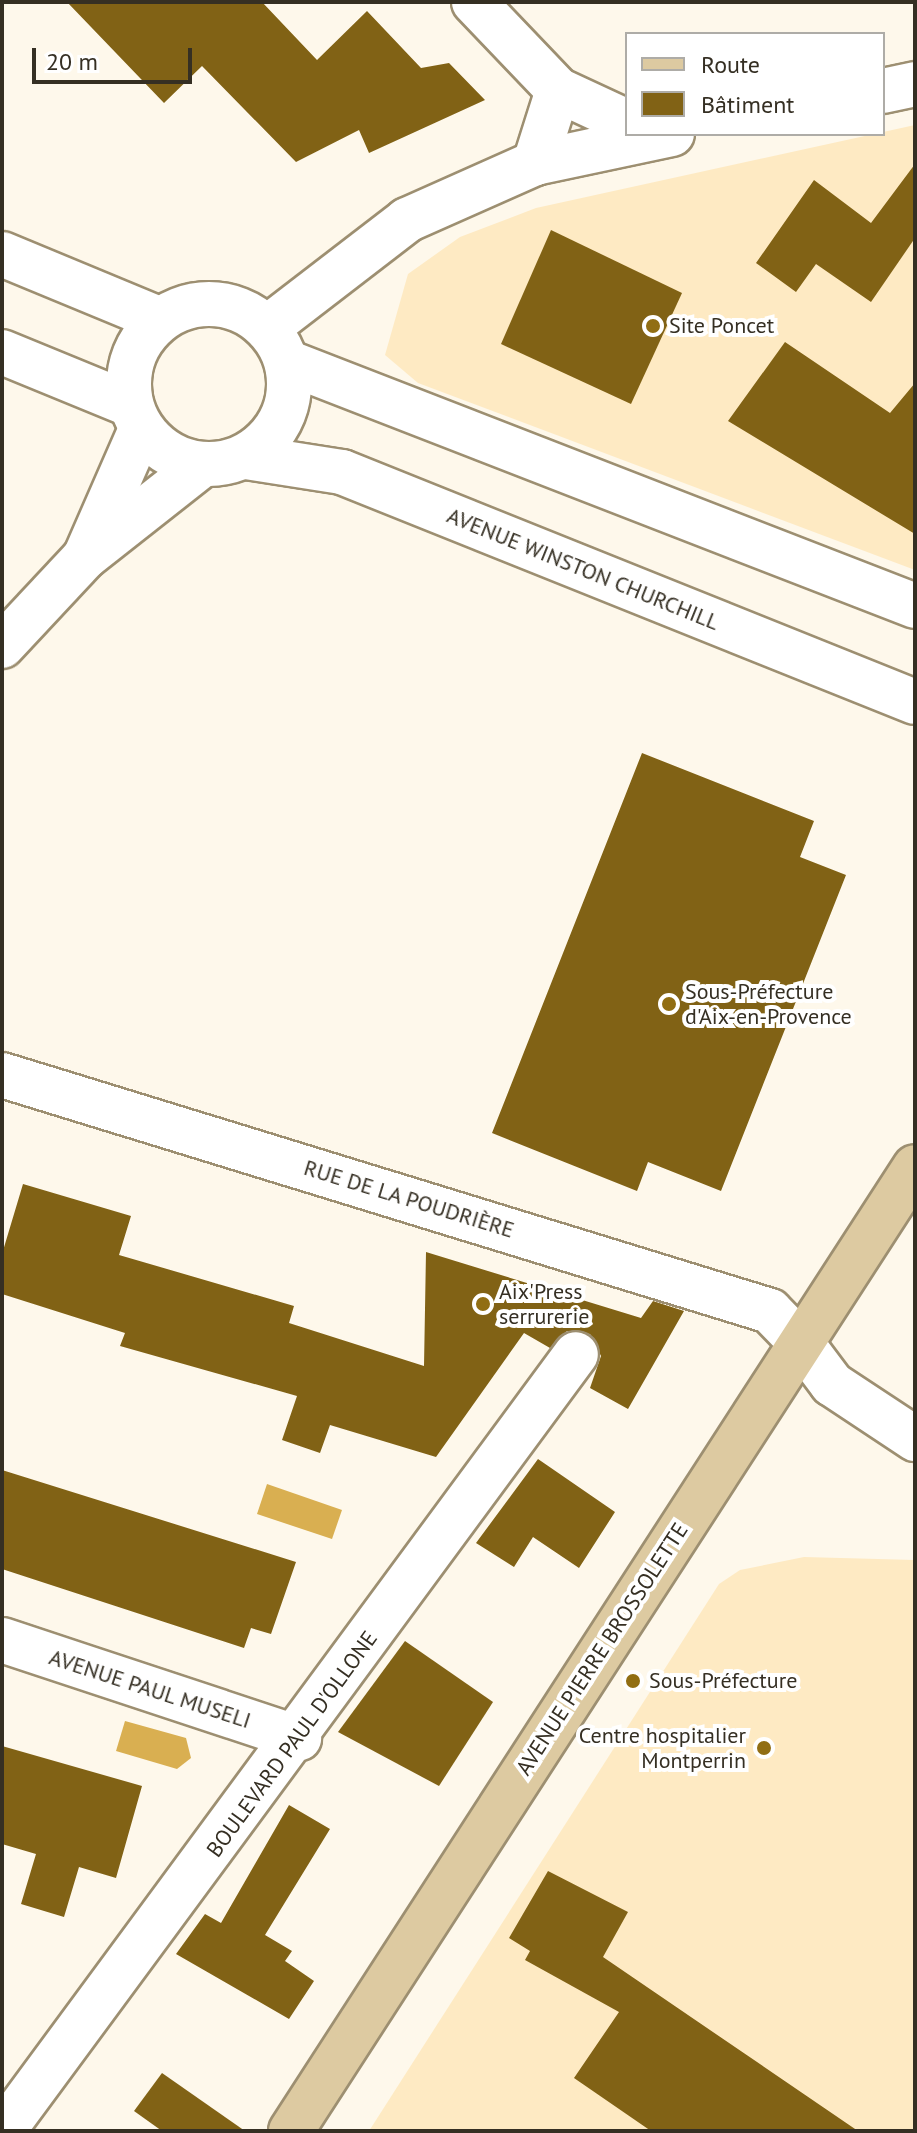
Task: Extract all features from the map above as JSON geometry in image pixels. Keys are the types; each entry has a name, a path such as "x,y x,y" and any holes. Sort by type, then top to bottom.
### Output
{"main road":[{"name":"AVENUE PIERRE BROSSOLETTE","path":"291,2131 915,1167"}],"street":[{"path":"474,2 558,90 625,119"},
{"path":"885,91 915,84"},
{"path":"535,163 558,90"},
{"path":"2,352 136,417 167,454 202,465 246,457 282,419 277,345 407,220 535,163 639,136"},
{"path":"2,254 159,319 207,303 250,314 277,345 915,606"},
{"path":"85,557 136,417 129,371 159,319"},
{"name":"AVENUE WINSTON CHURCHILL","path":"246,457 342,472 915,702"},
{"path":"2,646 85,557 202,465"},
{"name":"RUE DE LA POUDRIÈRE","path":"2,1075 770,1311 802,1344 832,1384 915,1439"},
{"name":"BOULEVARD PAUL D'OLLONE","path":"3,2131 299,1738 576,1354"},
{"name":"AVENUE PAUL MUSELI","path":"2,1640 299,1738"}],"shaded area":[{"name":"Site Poncet","path":"915,125 915,570 418,383 385,355 408,274 460,237 536,208 865,136 885,136 885,132"},
{"path":"267,1484 342,1510 332,1539 257,1514"},
{"name":"Centre hospitalier Montperrin","path":"804,1557 915,1560 915,2131 369,2131 719,1584 740,1570"},
{"path":"125,1721 186,1738 191,1758 177,1769 116,1751"}],"building":[{"path":"67,2 262,2 317,60 367,11 421,68 449,63 485,100 369,153 359,130 296,162 202,66 164,103"},
{"path":"915,164 915,238 871,302 816,264 796,292 756,263 814,180 871,223"},
{"path":"551,230 682,293 631,404 501,344"},
{"path":"785,342 890,413 915,383 915,534 728,421"},
{"name":"Sous-Préfecture d'Aix-en-Provence","path":"642,753 814,821 800,857 846,875 721,1191 648,1162 637,1191 492,1133"},
{"path":"23,1184 131,1216 119,1255 294,1306 289,1323 424,1366 426,1252 641,1318 653,1301 684,1311 628,1409 590,1388 601,1356 590,1334 567,1331 550,1348 524,1333 436,1457 330,1425 320,1453 282,1440 297,1396 120,1346 125,1333 2,1294 2,1254"},
{"path":"538,1459 615,1512 579,1568 533,1537 514,1567 476,1543"},
{"path":"2,1470 296,1562 271,1634 251,1628 244,1648 2,1569"},
{"path":"405,1641 493,1702 439,1786 338,1732"},
{"path":"2,1746 142,1786 116,1878 79,1867 64,1917 21,1904 36,1854 2,1844"},
{"path":"289,1805 330,1829 265,1935 292,1951 285,1961 314,1981 289,2019 176,1954 205,1914 221,1923"},
{"path":"548,1871 628,1912 603,1957 858,2131 651,2131 574,2078 619,2012 525,1960 530,1951 509,1938"},
{"path":"162,2073 245,2131 162,2131 134,2111"}],"place":[{"name":"Site Poncet","path":"653,326"},
{"name":"Sous-Préfecture d'Aix-en-Provence","path":"669,1004"},
{"name":"Aix'Press serrurerie","path":"483,1304"},
{"name":"Sous-Préfecture","path":"633,1681"},
{"name":"Centre hospitalier Montperrin","path":"764,1748"}]}
